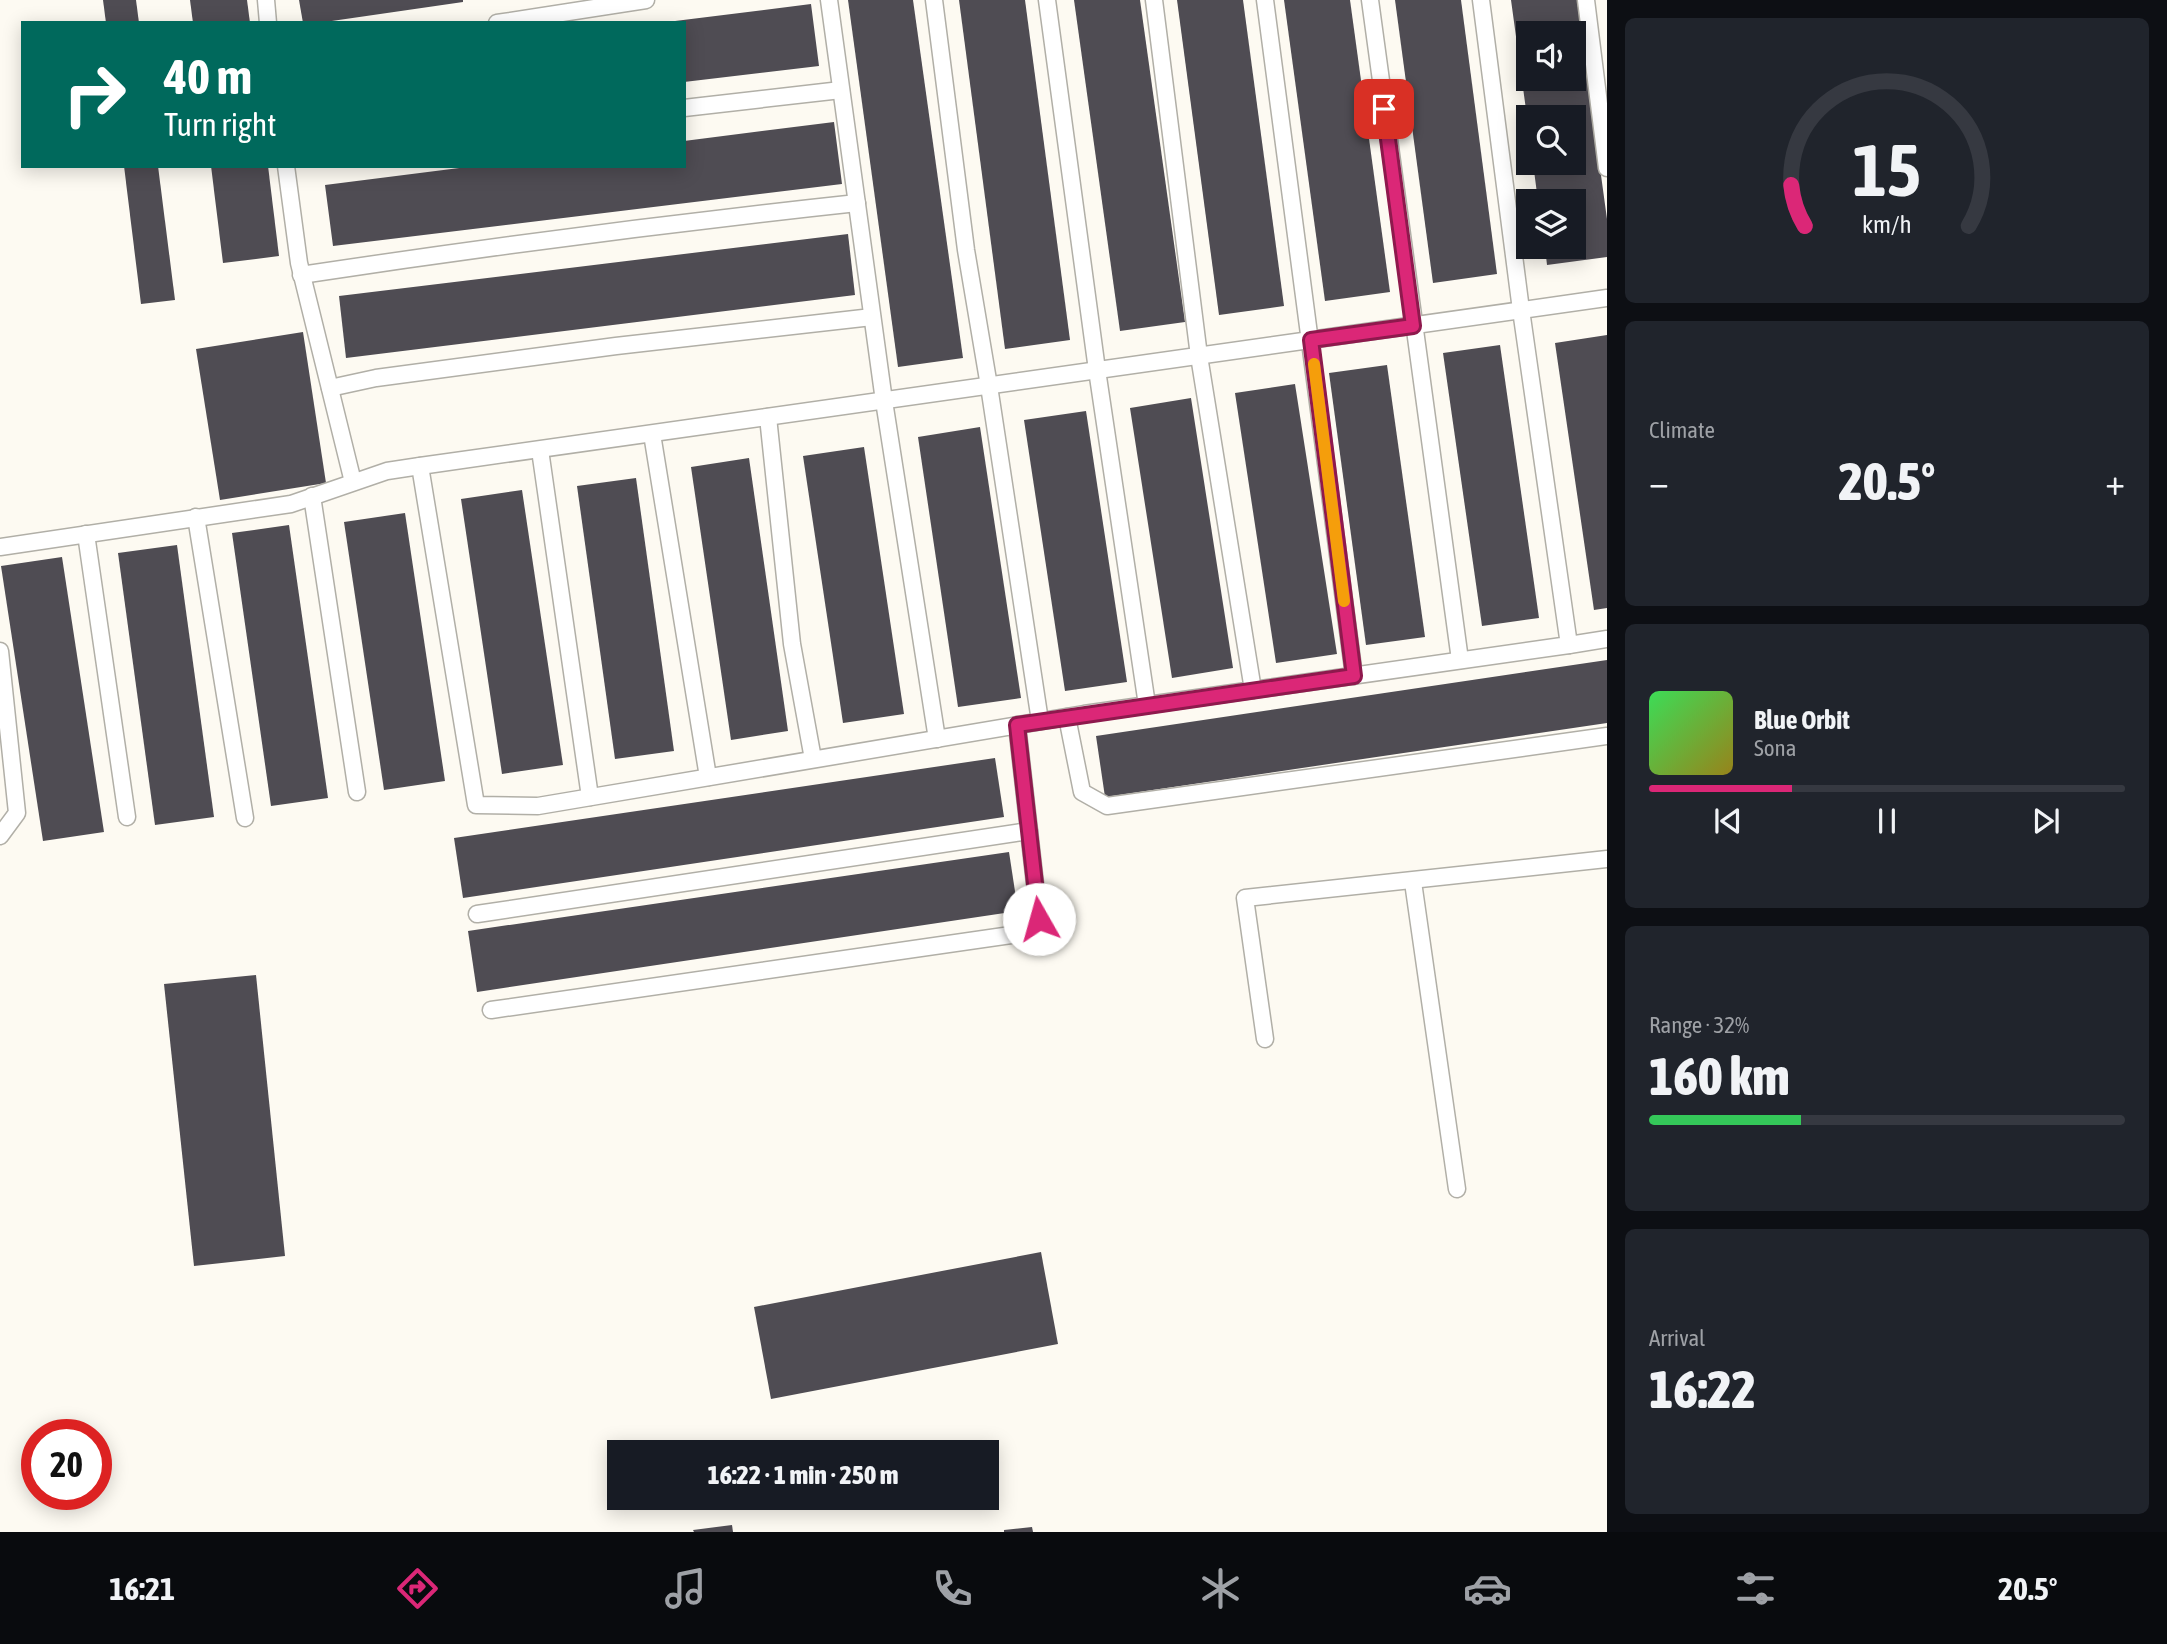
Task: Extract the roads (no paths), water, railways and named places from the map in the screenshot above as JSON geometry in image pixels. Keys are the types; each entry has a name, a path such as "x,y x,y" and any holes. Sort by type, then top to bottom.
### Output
{"lane":[{"path":"265,0 268,21"},
{"path":"510,21 646,0"},
{"path":"829,0 884,401 937,738"},
{"path":"934,0 966,250 1040,721"},
{"path":"1047,0 1097,370 1147,705"},
{"path":"1154,0 1199,356 1252,690"},
{"path":"1265,0 1354,676"},
{"path":"1370,0 1460,660"},
{"path":"1481,0 1521,310 1569,645"},
{"path":"1586,0 1607,168"},
{"path":"686,108 841,90"},
{"path":"286,168 301,275 353,482"},
{"path":"301,275 723,217 857,203"},
{"path":"0,547 291,503 387,471 1607,298"},
{"path":"330,388 389,376 616,346 872,317"},
{"path":"768,417 792,644 813,759"},
{"path":"652,434 708,777"},
{"path":"540,450 590,797"},
{"path":"420,466 476,805 537,806 1040,721 1607,639"},
{"path":"312,496 357,792"},
{"path":"196,517 245,818"},
{"path":"86,534 127,817"},
{"path":"0,651 17,813 0,836"},
{"path":"1067,717 1082,792 1107,806 1607,736"},
{"path":"491,1010 1011,935 1039,919 1017,725"},
{"path":"477,914 1029,831"},
{"path":"1265,1039 1245,898 1607,859"},
{"path":"1413,882 1457,1189"}]}
